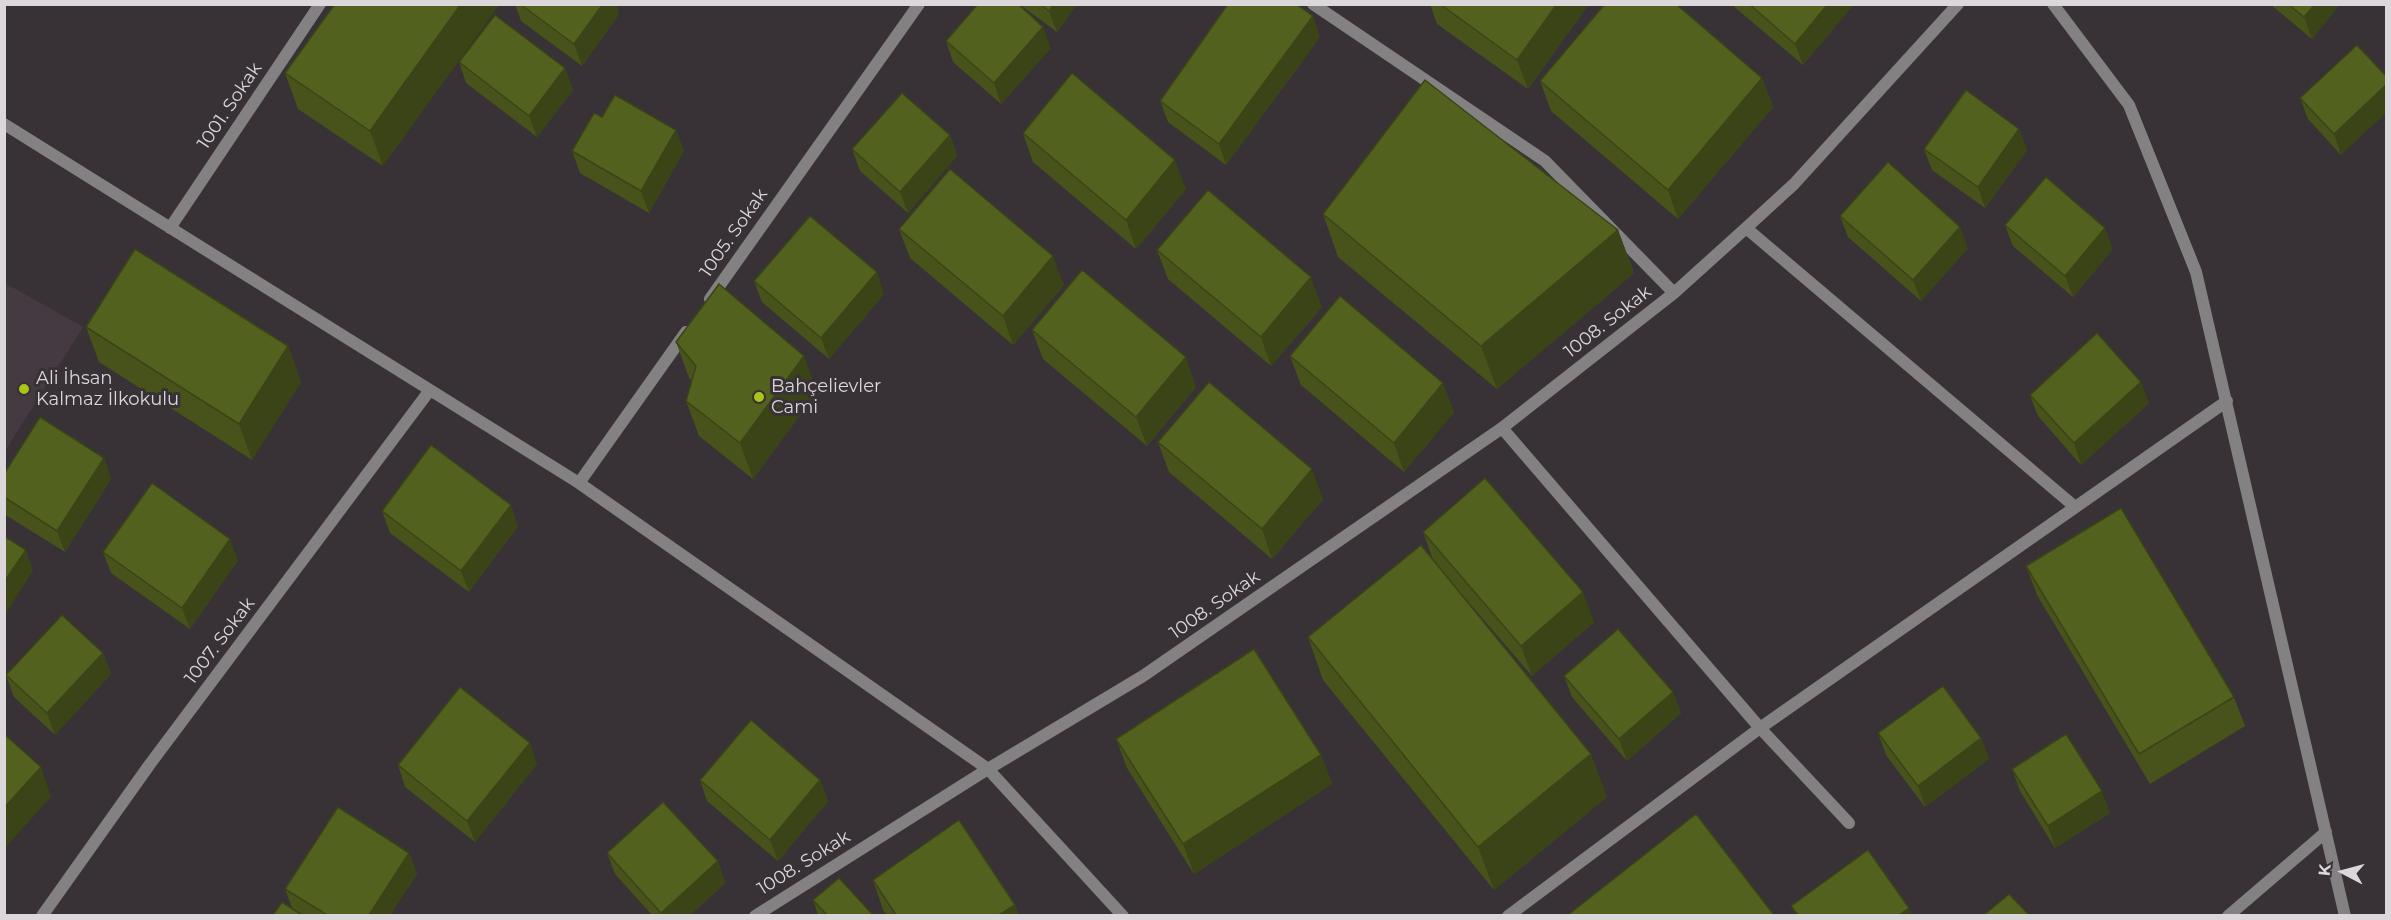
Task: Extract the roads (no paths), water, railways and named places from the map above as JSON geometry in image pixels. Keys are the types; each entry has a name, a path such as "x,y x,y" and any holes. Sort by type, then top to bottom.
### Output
{"street":[{"name":"1001. Sokak","path":"170,228 320,4"},
{"name":"1005. Sokak","path":"579,483 919,4"},
{"name":"1008. Sokak","path":"1313,4 1545,161 1674,293"},
{"name":"1008. Sokak","path":"755,915 988,769 1143,676 1502,428 1674,293 1794,184 1958,4"},
{"path":"2053,4 2129,105 2196,272 2345,915"},
{"path":"4,124 579,483 988,769 1123,915"},
{"path":"1746,228 2074,506"},
{"name":"1007. Sokak","path":"42,915 150,764 430,390"},
{"path":"1508,915 1760,728 2227,401"},
{"path":"1502,428 1760,728 1849,824"},
{"path":"2228,915 2326,832"}],"place":[{"name":"Ali İhsan Kalmaz İlkokulu","path":"24,389"},
{"name":"Bahçelievler Cami","path":"759,397"}]}
